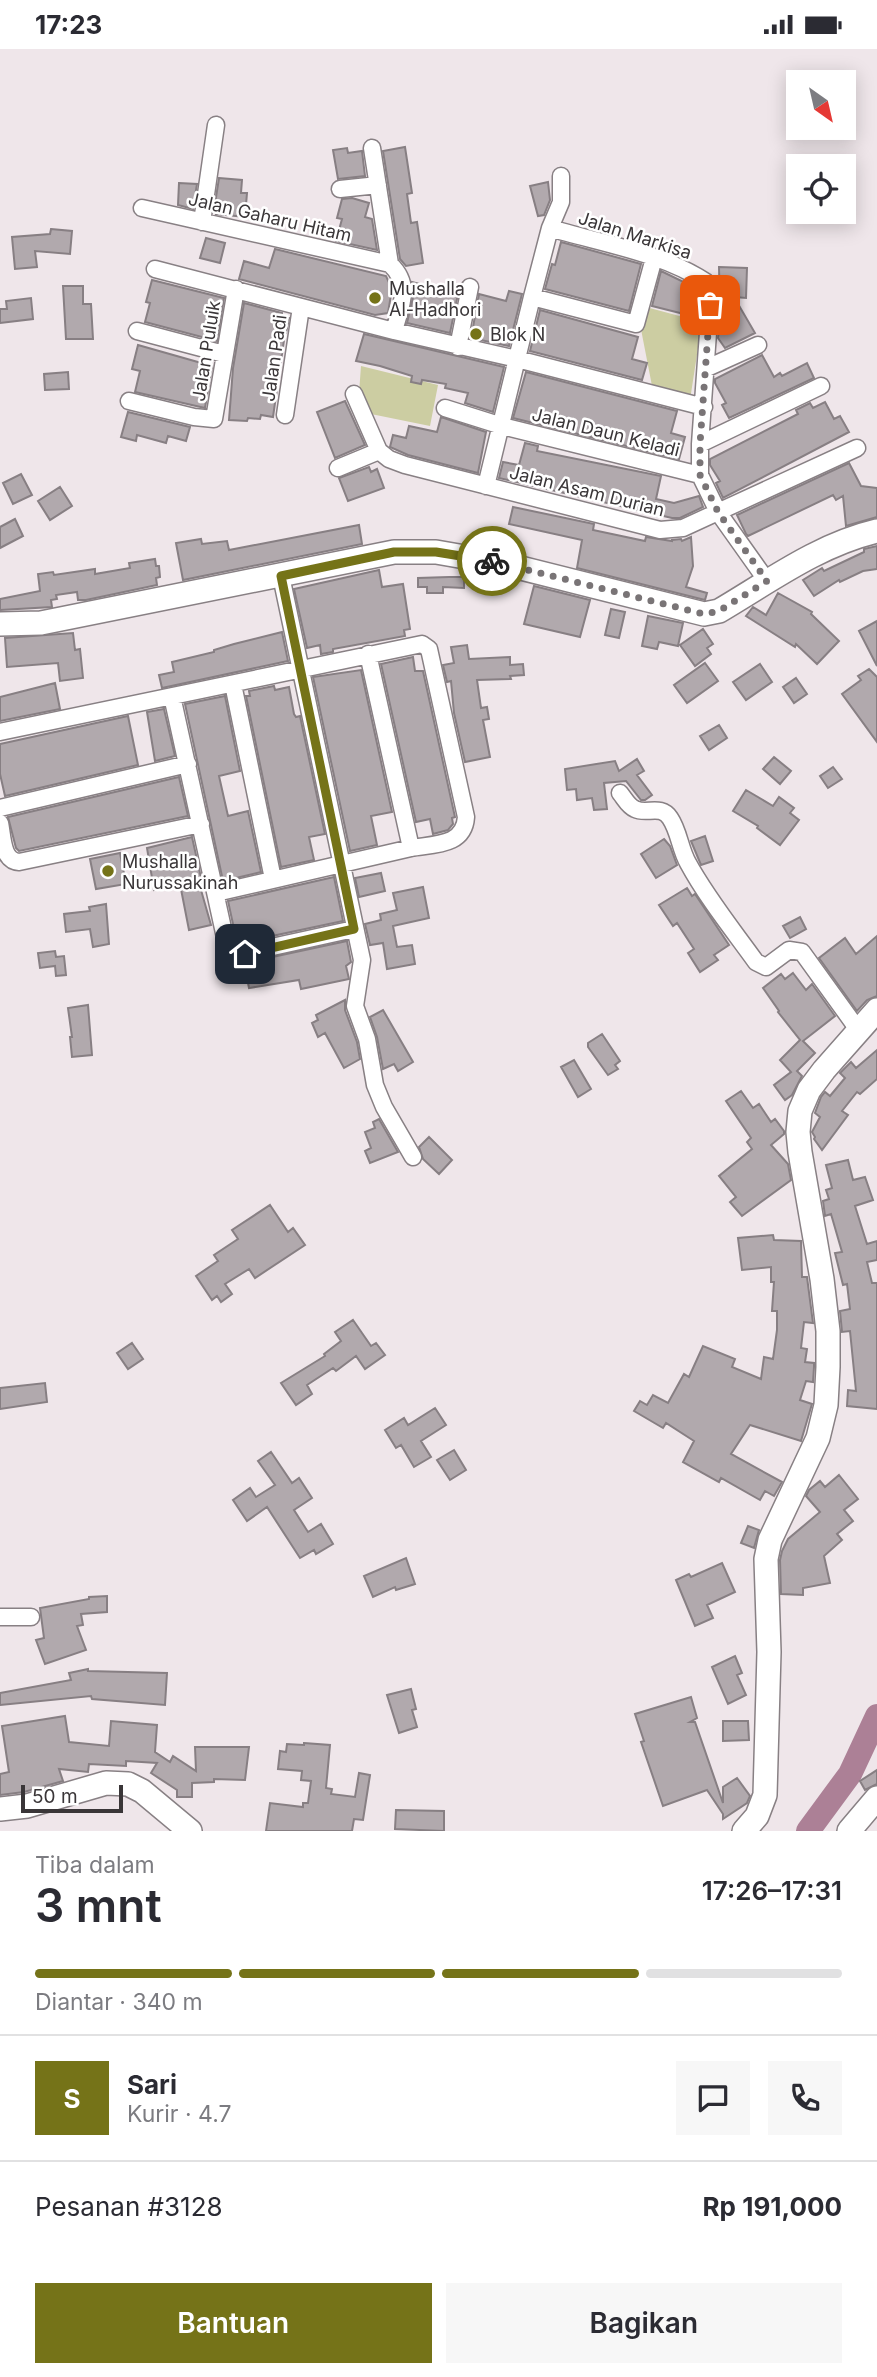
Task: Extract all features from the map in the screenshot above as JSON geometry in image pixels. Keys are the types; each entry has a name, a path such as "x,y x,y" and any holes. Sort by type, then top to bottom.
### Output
{"street":[{"path":"202,222 216,125"},
{"path":"372,148 390,264 400,273 403,281 403,297 394,331"},
{"path":"486,486 532,297 550,229 561,202 561,176"},
{"path":"340,189 378,185"},
{"name":"Jalan Gaharu Hitam","path":"142,208 390,264"},
{"name":"Jalan Markisa","path":"550,229 654,258 691,272 706,282 710,305 707,368"},
{"path":"532,297 636,324 654,258"},
{"path":"155,269 704,407"},
{"path":"458,347 470,287"},
{"name":"Jalan Puluik","path":"129,401 214,419 236,289"},
{"name":"Jalan Padi","path":"285,415 301,307"},
{"path":"137,331 224,354"},
{"path":"758,345 707,368 700,475 718,512 767,581"},
{"path":"700,444 821,386"},
{"path":"338,468 379,451 354,394"},
{"name":"Jalan Daun Keladi","path":"445,408 502,426 700,475"},
{"name":"Jalan Asam Durian","path":"379,451 396,462 660,530 683,528 857,448"},
{"path":"0,624 41,623 394,552 436,552 505,564 704,614 719,611 767,581 834,545 877,531"},
{"path":"281,576 362,960 355,1006 368,1039 374,1085 414,1157"},
{"path":"0,732 368,654 418,644 426,646 429,649 466,817 465,827 457,838 216,893"},
{"path":"368,654 411,848"},
{"path":"233,684 273,879"},
{"path":"172,696 229,948 245,954 354,929"},
{"path":"0,808 188,764"},
{"path":"620,793 638,810 663,811 669,816 697,880 756,962 766,967 789,950 802,952 859,1031"},
{"path":"0,823 7,856 13,862 201,824"},
{"path":"744,1831 759,1812 765,1795 769,1652 766,1559 770,1540 808,1465 826,1405 828,1367 825,1305 811,1204 797,1132 800,1111 809,1090 877,1010"},
{"path":"0,1617 31,1617"},
{"path":"0,1809 27,1806 106,1783 128,1784 142,1791 190,1831"},
{"path":"849,1831 877,1798"}],"green space":[{"path":"642,306 702,322 690,400 653,391 639,319"},
{"path":"361,366 438,385 430,426 371,414 359,393"}],"building":[{"path":"405,147 412,193 407,194 411,223 417,222 423,263 406,266 400,259 383,151"},
{"path":"347,148 348,153 362,151 365,176 338,179 333,150"},
{"path":"219,178 242,180 241,193 247,193 245,217 216,214 217,210 214,210"},
{"path":"548,182 550,200 544,215 538,216 530,186"},
{"path":"179,183 197,184 193,209 178,205"},
{"path":"352,198 369,203 365,217 372,219 377,250 336,241 342,219 337,218 342,199"},
{"path":"51,229 72,231 70,254 35,251 37,267 15,269 12,237 50,234"},
{"path":"206,238 225,243 220,263 200,258"},
{"path":"561,242 641,264 629,311 545,289"},
{"path":"275,249 386,276 392,289 388,313 375,315 239,279 244,261 269,268"},
{"path":"719,267 747,268 746,298 734,297 755,333 725,348 718,338 719,329 728,324 720,311"},
{"path":"661,271 696,288 692,302 699,304 696,317 652,306"},
{"path":"152,280 224,298 217,341 145,322 150,303 146,302"},
{"path":"412,282 458,294 450,333 407,323 413,297"},
{"path":"63,286 83,286 83,304 91,304 93,339 66,339"},
{"path":"509,291 522,294 509,346 471,338 479,294 506,301"},
{"path":"31,298 33,319 0,323 0,309 7,309 6,301"},
{"path":"244,303 282,313 282,317 289,318 273,417 261,415 260,419 248,418 247,421 229,420 233,368"},
{"path":"540,310 638,337 632,359 647,363 642,380 530,351"},
{"path":"364,334 504,367 493,412 465,403 468,393 445,388 446,384 422,380 421,384 411,382 412,376 356,361"},
{"path":"138,345 212,366 205,408 135,392 140,371 132,369"},
{"path":"762,355 774,377 780,373 782,376 807,363 814,378 729,418 722,405 726,403 715,379"},
{"path":"68,372 69,389 45,390 44,374"},
{"path":"526,372 677,411 671,433 685,437 679,459 513,418"},
{"path":"345,401 365,445 335,458 317,412"},
{"path":"825,402 834,419 840,416 849,432 723,498 716,483 720,481 710,465 710,459 798,414 796,410 810,403 813,408"},
{"path":"128,412 190,427 186,441 168,436 166,443 137,435 136,441 121,437"},
{"path":"441,417 486,432 478,473 408,455 390,447 393,435 406,438 409,426 437,432"},
{"path":"525,443 538,446 537,451 661,476 656,499 674,503 699,496 703,507 680,518 672,518 499,478 503,462 519,465"},
{"path":"849,463 861,486 877,488 877,517 846,526 843,496 836,500 833,495 748,536 746,534 737,515"},
{"path":"369,467 371,472 377,469 384,488 348,501 339,478"},
{"path":"21,474 32,495 13,504 3,483"},
{"path":"60,487 72,506 50,520 38,501"},
{"path":"513,507 594,524 593,530 645,541 646,537 682,541 691,537 693,566 686,587 707,593 705,600 577,568 582,540 509,524"},
{"path":"15,519 23,536 0,548 0,527"},
{"path":"359,525 362,544 183,580 176,543 201,539 202,544 227,541 229,550"},
{"path":"877,546 877,569 863,571 840,582 839,580 814,596 803,580 822,568 824,571 864,552 864,549"},
{"path":"155,559 160,577 156,578 157,585 86,600 78,600 77,592 56,595 57,599 51,600 52,607 0,610 0,599 40,591 38,574 53,572 54,575 95,569 95,574 130,568 129,563"},
{"path":"379,570 382,587 403,584 410,629 404,630 405,636 333,649 333,652 321,654 320,645 307,648 294,589"},
{"path":"464,577 464,588 443,587 443,593 427,593 427,587 418,587 418,578"},
{"path":"534,586 590,600 580,637 524,624"},
{"path":"778,593 812,612 839,641 817,664 796,644 795,647 746,616 753,607 766,615"},
{"path":"611,609 625,612 619,638 605,635"},
{"path":"648,616 683,623 678,646 659,642 657,649 642,646"},
{"path":"877,621 877,666 859,631"},
{"path":"703,629 713,644 707,648 711,654 695,666 680,645"},
{"path":"282,632 288,661 162,688 159,675 174,672 172,662"},
{"path":"73,633 75,650 80,649 83,678 60,681 58,663 7,667 5,638"},
{"path":"467,645 469,659 510,657 510,665 523,664 524,675 510,676 511,679 477,680 481,708 487,707 489,719 483,720 490,757 465,762 454,713 451,681 447,682 443,665 454,663 451,647"},
{"path":"413,657 415,671 423,671 455,817 452,818 453,824 448,830 433,834 430,819 416,822 381,664"},
{"path":"705,663 718,681 687,703 674,685"},
{"path":"760,664 772,682 746,700 733,682"},
{"path":"869,669 877,677 877,742 842,694 861,680 858,676"},
{"path":"361,670 392,812 371,816 377,845 350,851 313,677"},
{"path":"796,678 807,694 794,703 783,687"},
{"path":"55,683 60,709 0,721 0,697"},
{"path":"274,686 275,690 289,687 294,714 296,717 300,716 325,834 309,837 314,860 281,867 246,696 250,696 249,691"},
{"path":"225,696 240,771 219,776 228,816 248,811 261,872 223,881 185,704"},
{"path":"164,709 175,756 155,761 147,712"},
{"path":"128,716 138,765 5,796 0,774 0,744"},
{"path":"719,725 727,738 709,750 700,736"},
{"path":"774,757 791,771 780,784 763,769"},
{"path":"637,759 644,771 637,775 652,795 645,800 641,800 626,781 604,783 607,809 594,810 592,798 577,800 576,789 567,790 565,769 615,761 619,771"},
{"path":"833,767 842,779 828,788 820,776"},
{"path":"179,777 188,816 19,851 16,848 8,817"},
{"path":"746,790 773,806 779,797 794,808 790,813 799,820 780,845 757,828 758,826 733,811"},
{"path":"705,836 713,861 701,865 691,841"},
{"path":"192,837 202,882 199,883 211,925 189,930 180,884 154,890 147,848"},
{"path":"664,839 670,846 677,865 656,878 641,854"},
{"name":"Mushalla Nurussakinah","path":"120,853 126,884 96,889 90,859"},
{"path":"381,873 385,891 359,897 355,878"},
{"path":"334,877 343,921 244,942 236,938 228,901"},
{"path":"423,887 429,918 393,926 397,947 412,945 415,964 387,969 383,943 370,945 365,924 381,920 380,914 397,910 393,893"},
{"path":"687,888 692,896 695,894 729,945 714,955 718,960 700,972 688,953 694,949 677,923 673,926 659,905"},
{"path":"106,904 109,944 93,947 90,929 66,932 64,914 90,911 89,907"},
{"path":"800,917 806,929 790,938 783,926"},
{"path":"877,936 877,996 867,1000 857,1011 819,958 845,938 856,954"},
{"path":"347,941 351,962 346,966 349,979 301,989 299,980 249,988 244,963"},
{"path":"55,951 56,957 64,956 66,975 56,976 55,966 40,968 38,953"},
{"path":"793,973 806,990 812,984 835,1016 803,1041 815,1053 797,1071 802,1076 792,1095 785,1100 774,1085 791,1072 780,1060 800,1040 763,988 781,974 785,979"},
{"path":"345,1000 345,1010 357,1042 360,1059 344,1068 325,1033 318,1037 312,1023 318,1020 316,1015"},
{"path":"88,1005 92,1055 72,1057 68,1008"},
{"path":"383,1010 413,1062 398,1071 394,1064 383,1069 370,1017"},
{"path":"602,1034 620,1061 615,1065 618,1069 608,1075 588,1047 588,1043"},
{"path":"877,1050 877,1079 860,1094 857,1092 842,1111 848,1115 822,1150 812,1132 820,1117 815,1113 821,1097 825,1092 830,1096 845,1078 840,1073 851,1062 856,1068"},
{"path":"574,1060 591,1089 578,1097 561,1067"},
{"path":"741,1091 753,1108 759,1104 771,1122 775,1119 784,1131 771,1145 788,1164 791,1180 742,1216 730,1202 736,1197 719,1176 752,1149 747,1142 751,1138 726,1101"},
{"path":"379,1119 398,1152 370,1163 365,1151 371,1148 365,1132 375,1128 373,1122"},
{"path":"429,1137 452,1160 439,1174 423,1159 419,1147"},
{"path":"848,1160 853,1180 865,1177 873,1200 855,1206 867,1244 877,1241 877,1260 867,1262 872,1283 877,1283 877,1409 847,1406 848,1390 856,1391 850,1331 842,1332 840,1311 850,1309 847,1284 843,1285 835,1253 842,1252 831,1214 825,1216 823,1201 829,1199 826,1190 832,1188 826,1165"},
{"path":"270,1205 288,1232 293,1228 305,1245 255,1278 249,1269 225,1284 232,1294 221,1302 217,1296 212,1300 196,1276 218,1261 214,1255 238,1239 232,1230"},
{"path":"773,1235 774,1240 801,1241 802,1277 807,1277 813,1323 804,1322 801,1348 807,1349 805,1362 814,1363 814,1367 813,1382 806,1381 800,1400 812,1404 801,1441 750,1425 731,1454 782,1482 774,1496 765,1491 760,1500 721,1478 719,1482 683,1462 694,1441 666,1423 663,1428 634,1411 640,1401 647,1405 653,1395 668,1403 684,1374 689,1377 703,1346 735,1359 732,1367 761,1379 764,1357 773,1359 777,1330 777,1311 772,1311 774,1282 771,1282 771,1267 742,1270 738,1238"},
{"path":"353,1320 371,1346 376,1343 385,1355 365,1369 356,1356 336,1371 333,1368 307,1385 312,1394 296,1405 281,1383 325,1356 324,1354 341,1341 335,1332"},
{"path":"132,1343 143,1359 128,1369 117,1353"},
{"path":"45,1383 47,1402 0,1409 0,1388"},
{"path":"435,1408 446,1425 421,1441 431,1457 414,1467 401,1445 396,1448 385,1430 404,1418 408,1425"},
{"path":"454,1450 466,1470 450,1480 437,1460"},
{"path":"271,1452 292,1483 299,1478 312,1498 294,1510 308,1532 321,1524 333,1544 316,1554 314,1550 300,1558 267,1507 247,1521 233,1500 250,1488 256,1497 275,1485 258,1461"},
{"path":"839,1475 858,1499 844,1510 853,1521 837,1534 842,1540 824,1556 830,1583 803,1588 803,1595 781,1594 782,1551 788,1539 820,1512 806,1496 820,1481 825,1487"},
{"path":"748,1526 759,1530 754,1548 741,1543"},
{"path":"406,1558 415,1584 396,1590 395,1587 373,1597 364,1576"},
{"path":"722,1563 735,1592 707,1605 713,1618 695,1626 676,1580 689,1574 691,1577"},
{"path":"107,1596 107,1612 81,1614 83,1625 77,1626 86,1650 45,1664 36,1640 44,1638 40,1608 89,1597"},
{"path":"735,1656 742,1673 737,1675 746,1695 728,1704 712,1667"},
{"path":"88,1669 167,1673 165,1705 92,1699 91,1696 0,1705 0,1693 71,1680 69,1673"},
{"path":"411,1689 416,1709 412,1710 417,1727 399,1733 387,1695"},
{"path":"691,1697 697,1718 690,1722 695,1722 723,1803 723,1787 737,1778 750,1796 747,1803 723,1819 723,1814 707,1790 663,1806 641,1742 644,1741 635,1714"},
{"path":"65,1716 69,1742 109,1746 111,1721 157,1725 155,1752 170,1762 173,1756 196,1771 195,1747 249,1747 245,1780 214,1779 214,1782 192,1783 192,1797 177,1797 177,1790 151,1773 157,1763 126,1761 126,1766 89,1764 88,1772 59,1769 63,1781 24,1792 0,1795 0,1774 9,1772 2,1726"},
{"path":"723,1721 748,1721 749,1740 723,1741"},
{"path":"287,1744 330,1745 326,1788 332,1789 331,1794 355,1797 359,1773 370,1775 363,1820 354,1819 352,1831 266,1831 270,1803 303,1807 303,1803 308,1803 311,1781 301,1780 302,1771 278,1769 280,1751 286,1752"},
{"path":"877,1770 877,1784 865,1790 860,1781"},
{"path":"396,1810 444,1811 444,1831 395,1829"}],"waterway":[{"path":"808,1831 850,1774 877,1716"}],"way so far":[{"path":"492,561 704,614 719,611 767,581 718,512 700,475 710,305"}],"place":[{"name":"Mushalla Al-Hadhori","path":"375,298"},
{"name":"Blok N","path":"476,334"},
{"name":"Mushalla Nurussakinah","path":"108,871"}],"route":[{"path":"245,954 354,929 281,576 394,552 436,552 492,561"}]}
